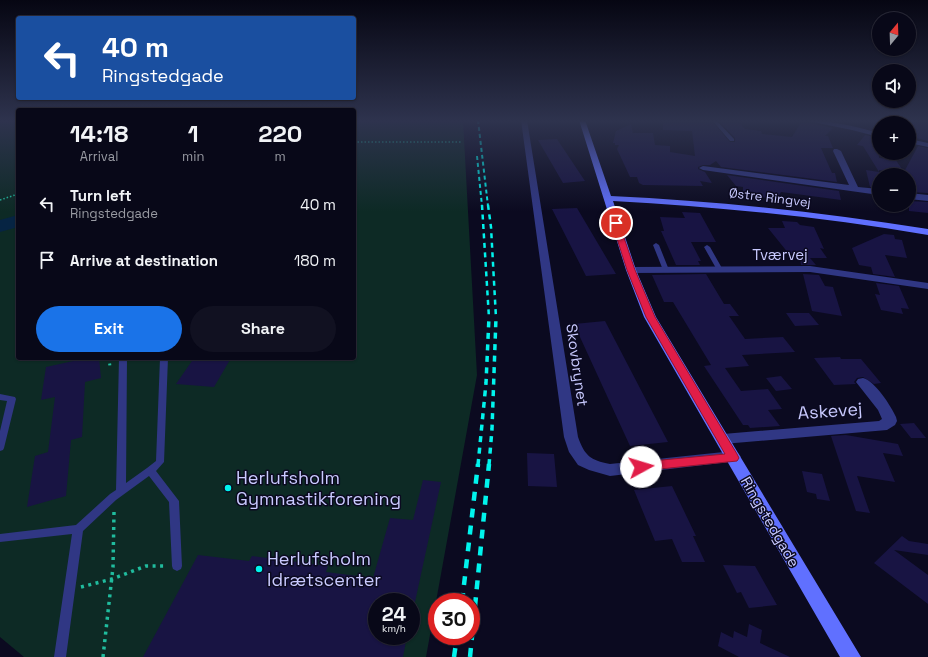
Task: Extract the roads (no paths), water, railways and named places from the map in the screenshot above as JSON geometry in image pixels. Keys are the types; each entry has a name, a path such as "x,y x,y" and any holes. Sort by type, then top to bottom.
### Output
{"street":[{"name":"Skovbrynet","path":"528,151 570,437 575,450 583,462 596,468 610,470 733,458"},
{"name":"Ringstedgade","path":"592,151 631,270 650,317 851,657"},
{"path":"837,151 854,188"},
{"path":"703,168 872,191"},
{"path":"916,197 928,198"},
{"name":"Østre Ringvej","path":"607,198 728,205 928,232"},
{"name":"Tværvej","path":"631,270 810,269 928,286"},
{"name":"Askevej","path":"723,439 882,426 888,424 890,418 887,412 863,382"}],"lane":[{"path":"656,245 666,270"},
{"path":"707,247 720,270"},
{"path":"117,494 123,360"},
{"path":"0,538 78,529 117,494 150,471 160,462 164,360"},
{"path":"0,397 12,399 0,448"},
{"path":"150,471 174,501 177,566"},
{"path":"60,657 78,529"}],"waterway":[{"path":"0,226 16,222"}],"railway":[{"path":"482,151 488,206"},
{"path":"477,156 482,206"},
{"path":"482,205 489,318"},
{"path":"488,205 491,227 496,318"},
{"path":"478,465 486,383 489,318"},
{"path":"489,465 492,429 496,318"},
{"path":"463,593 478,464"},
{"path":"470,657 489,464"},
{"path":"454,657 456,645"}],"place":[{"name":"Herlufsholm Gymnastikforening","path":"228,488"},
{"name":"Herlufsholm Idrætscenter","path":"259,569"}]}
